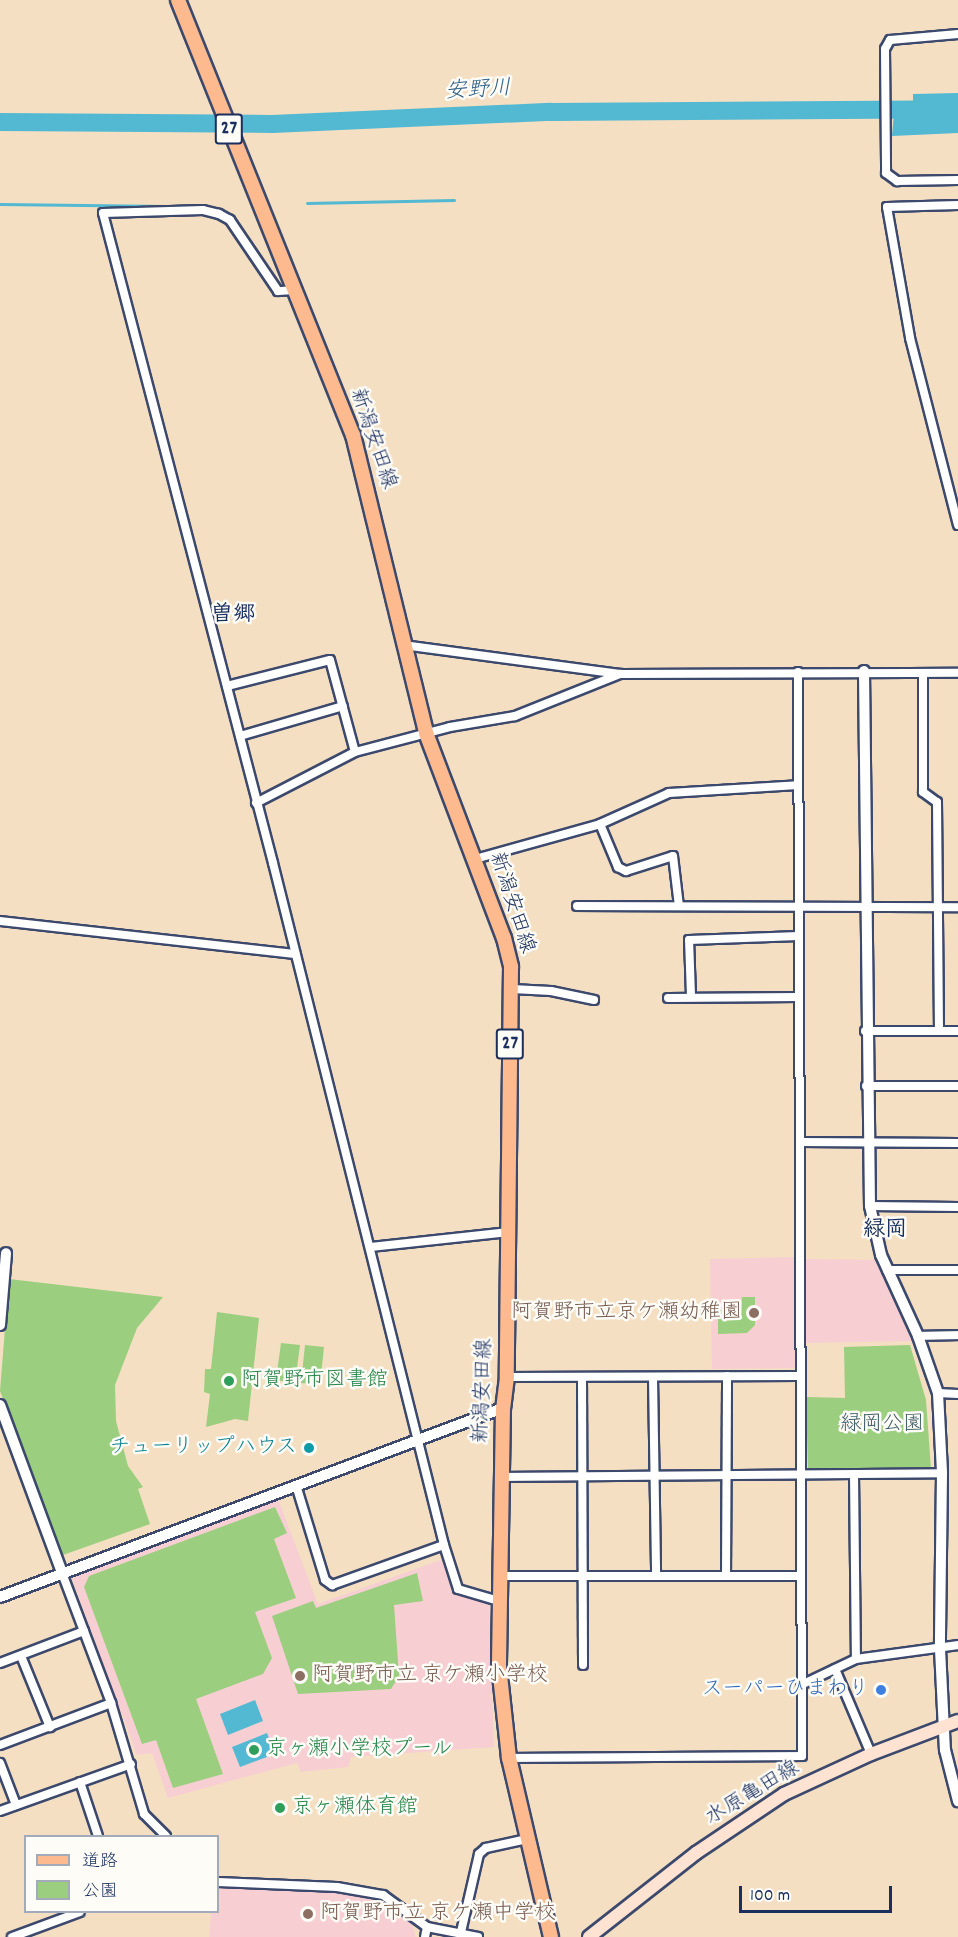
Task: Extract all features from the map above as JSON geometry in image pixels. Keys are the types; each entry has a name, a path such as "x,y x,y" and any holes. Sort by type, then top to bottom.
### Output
{"main road":[{"name":"新潟安田線","path":"178,0 353,435 368,483 403,645 426,733 504,938 512,989 507,1232 507,1377 503,1408 499,1666 509,1758 551,1937"},
{"name":"水原亀田線","path":"589,1937 755,1811 810,1780 945,1724 958,1721"}],"street":[{"path":"958,34 890,40 885,49 886,173 897,182 958,180"},
{"path":"958,205 887,207 910,338 958,525"},
{"path":"294,290 278,291 230,220 219,214 203,210 103,213 240,736 444,1545 458,1589 499,1601"},
{"path":"403,645 620,674 864,671 958,673"},
{"path":"227,686 330,660 355,752"},
{"path":"864,671 865,1031 870,1206 887,1270 918,1336 938,1394 942,1473 940,1649 945,1750 958,1801"},
{"path":"509,1758 802,1756 798,672"},
{"path":"256,803 355,752 426,733 515,716 620,674"},
{"path":"923,674 923,792 938,802 939,1031"},
{"path":"240,736 342,706"},
{"path":"475,859 600,824 669,793 798,785"},
{"path":"600,824 618,867 626,871 673,856 679,906"},
{"path":"577,906 958,907"},
{"path":"0,921 295,954"},
{"path":"691,996 689,940 799,936"},
{"path":"512,989 552,991 594,1000"},
{"path":"668,998 691,996 799,998"},
{"path":"865,1031 958,1031"},
{"path":"866,1086 958,1086"},
{"path":"800,1142 958,1143"},
{"path":"870,1206 958,1207"},
{"path":"370,1247 507,1232"},
{"path":"0,1325 6,1253"},
{"path":"887,1270 958,1270"},
{"path":"918,1336 958,1335"},
{"path":"726,1576 727,1376"},
{"path":"507,1377 800,1376"},
{"path":"582,1377 583,1665"},
{"path":"653,1377 656,1576"},
{"path":"938,1394 958,1394"},
{"path":"0,1405 111,1703 144,1814 165,1835"},
{"path":"0,1597 418,1438 503,1408"},
{"path":"502,1477 942,1473"},
{"path":"854,1474 856,1659"},
{"path":"296,1485 325,1580 332,1585 444,1545"},
{"path":"499,1576 801,1576"},
{"path":"0,1663 84,1631"},
{"path":"801,1685 856,1659 958,1645"},
{"path":"21,1656 50,1727"},
{"path":"836,1669 871,1754"},
{"path":"0,1745 111,1703"},
{"path":"0,1763 16,1805"},
{"path":"0,1811 131,1764"},
{"path":"80,1782 98,1835"},
{"path":"461,1932 479,1854 486,1848 527,1839"},
{"path":"219,1882 337,1887 383,1895 427,1927 478,1937"},
{"path":"12,1937 75,1913"},
{"path":"425,1937 427,1927"}],"shaded area":[{"name":"阿賀野市立京ケ瀬幼稚園","path":"796,1257 797,1368 712,1369 710,1259"},
{"path":"804,1259 880,1260 915,1341 806,1343"},
{"name":"阿賀野市立 京ケ瀬小学校","path":"277,1496 318,1604 446,1558 452,1592 489,1602 494,1747 351,1757 348,1767 301,1772 297,1763 168,1798 152,1753 137,1755 72,1579 75,1573"},
{"name":"阿賀野市立 京ケ瀬中学校","path":"219,1886 348,1890 387,1898 409,1916 416,1937 209,1937 211,1913 219,1913"}],"green space":[{"path":"9,1279 163,1297 137,1328 115,1385 116,1421 128,1466 143,1487 138,1489 150,1524 63,1555 0,1391"},
{"path":"742,1297 755,1297 755,1325 747,1333 718,1334 718,1310 741,1308"},
{"name":"阿賀野市図書館","path":"217,1312 259,1318 248,1421 235,1419 206,1427 210,1394 204,1392 205,1369 211,1369"},
{"path":"281,1343 300,1345 295,1383 276,1380"},
{"path":"305,1345 324,1347 320,1385 301,1383"},
{"name":"緑岡公園","path":"910,1345 926,1400 931,1469 808,1470 806,1397 845,1398 844,1347"},
{"path":"275,1507 287,1533 274,1539 296,1598 255,1612 272,1658 263,1674 196,1699 223,1774 173,1788 156,1740 142,1744 84,1587 89,1576"},
{"path":"417,1573 423,1601 394,1605 399,1676 391,1689 298,1694 272,1616 313,1601 316,1608"}],"water":[{"path":"958,93 958,133 892,136 894,112 900,105 913,102 913,94"},
{"path":"255,1700 263,1721 228,1735 220,1714"},
{"name":"京ヶ瀬小学校プール","path":"267,1733 275,1754 240,1767 232,1747"}],"waterway":[{"name":"安野川","path":"0,122 272,124 551,112 958,109"},
{"path":"307,203 454,200"},
{"path":"0,204 167,206"}],"place":[{"name":"阿賀野市立京ケ瀬幼稚園","path":"754,1313"},
{"name":"阿賀野市図書館","path":"229,1381"},
{"name":"チューリップハウス","path":"309,1448"},
{"name":"阿賀野市立 京ケ瀬小学校","path":"300,1676"},
{"name":"スーパーひまわり","path":"881,1690"},
{"name":"京ヶ瀬小学校プール","path":"254,1750"},
{"name":"京ヶ瀬体育館","path":"280,1808"},
{"name":"阿賀野市立 京ケ瀬中学校","path":"308,1914"}],"district":[{"name":"曽郷","path":"233,616"},
{"name":"緑岡","path":"885,1231"}]}
